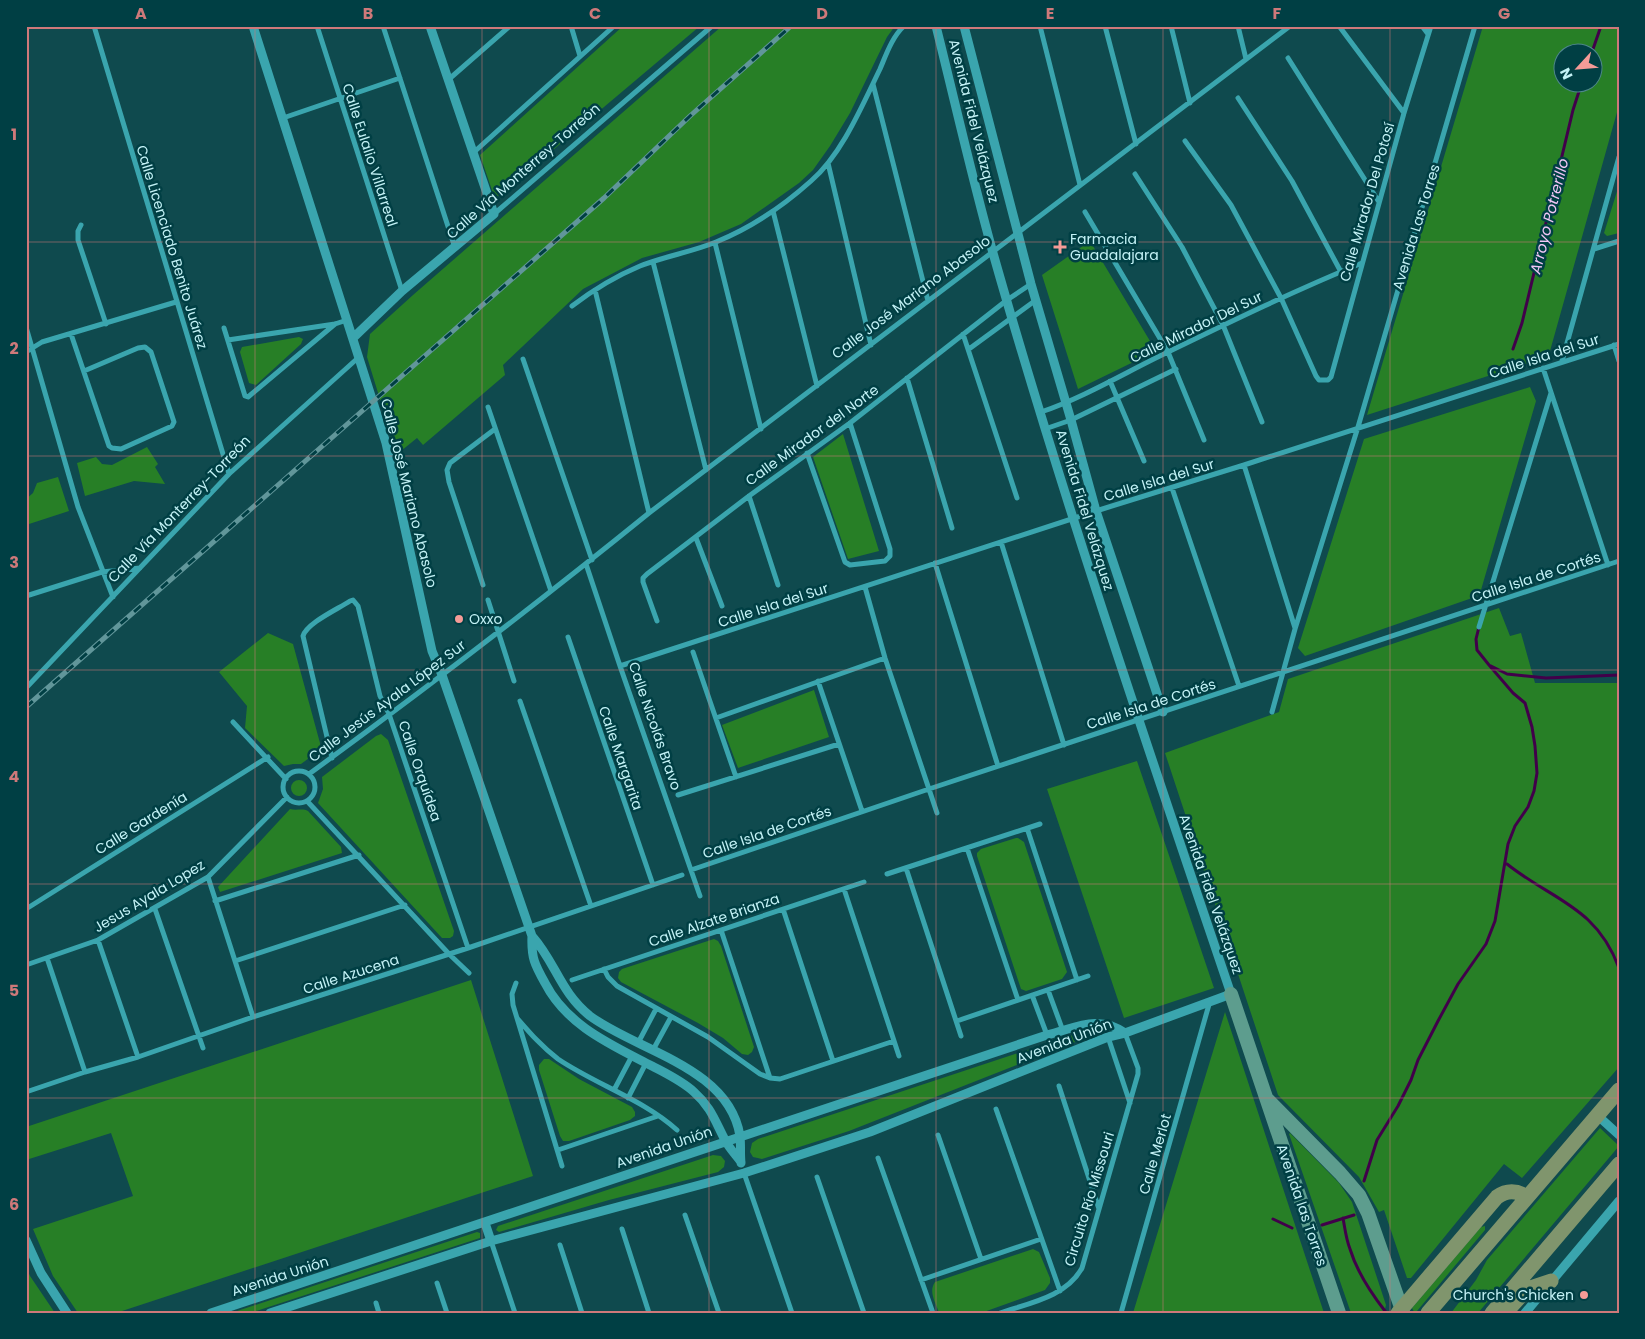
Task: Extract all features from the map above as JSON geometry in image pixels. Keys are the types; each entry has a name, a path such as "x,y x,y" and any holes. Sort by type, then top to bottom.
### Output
{"main road":[{"name":"Avenida las Torres","path":"1231,994 1339,1313"},
{"path":"1428,1313 1597,1115 1616,1097"},
{"name":"Avenida las Torres","path":"1266,1098 1340,1173 1359,1195 1368,1213 1401,1312"},
{"path":"1492,1313 1619,1164"},
{"path":"1401,1312 1497,1197 1510,1192 1521,1193 1527,1197"},
{"path":"1444,1313 1446,1305 1466,1281 1476,1265 1483,1248"},
{"path":"1500,1313 1506,1310 1527,1289 1551,1282"}],"street":[{"name":"Calle Licenciado Benito Juárez","path":"94,26 229,474"},
{"name":"Calle José Mariano Abasolo","path":"253,26 386,443 432,650 531,932 544,950 559,980 577,1004 590,1016 687,1069 705,1081 726,1104 740,1136 740,1162"},
{"name":"Calle Eulalio Villarreal","path":"317,26 402,291"},
{"path":"383,26 455,248"},
{"path":"430,26 494,214"},
{"path":"571,26 580,56"},
{"path":"473,153 614,26"},
{"name":"Calle Vía Monterrey-Torreón","path":"353,338 402,291 455,248 712,26"},
{"path":"572,306 623,274 653,262 715,243 742,230 773,211 811,182 828,163 853,123 894,40 904,26"},
{"name":"Avenida Fidel Velázquez","path":"936,26 993,252 1072,519 1231,994"},
{"name":"Avenida Fidel Velázquez","path":"964,26 1031,284 1096,511 1163,712"},
{"path":"1040,26 1080,185"},
{"path":"1105,26 1136,144"},
{"path":"1171,26 1190,103"},
{"path":"1238,26 1246,59"},
{"name":"Calle José Mariano Abasolo","path":"551,591 649,513 1290,26"},
{"path":"1339,26 1404,113"},
{"path":"1422,26 1428,34"},
{"name":"Calle Mirador Del Potosí","path":"1281,298 1316,376 1319,380 1324,381 1331,377 1404,113 1431,26"},
{"name":"Avenida Las Torres","path":"1272,712 1295,629 1358,427 1475,26"},
{"path":"448,80 507,27"},
{"path":"1288,58 1379,202"},
{"path":"283,118 400,78"},
{"path":"872,84 928,301"},
{"path":"1238,98 1292,181 1341,272"},
{"path":"1186,141 1231,205 1281,298"},
{"path":"1562,361 1619,157"},
{"path":"828,163 870,345"},
{"path":"1135,174 1182,247 1223,325 1262,422"},
{"path":"773,211 816,386"},
{"path":"1085,212 1168,352 1204,440"},
{"path":"81,225 78,231 78,240 106,324"},
{"path":"1594,249 1619,240"},
{"path":"715,243 761,428"},
{"path":"653,262 706,470"},
{"name":"Calle Mirador Del Sur","path":"1041,412 1066,404 1223,325 1362,263"},
{"name":"Calle Mirador del Norte","path":"656,621 644,586 643,578 647,574 749,496 850,423 1031,284"},
{"path":"595,290 649,513"},
{"path":"969,349 1036,300"},
{"path":"26,352 42,342 176,302"},
{"path":"228,340 335,324 347,320"},
{"path":"224,328 245,396 250,397 335,324"},
{"path":"26,327 78,507 113,597"},
{"path":"71,334 107,441 112,448 120,449 172,426 174,422 150,352 145,348 138,348 84,371"},
{"path":"964,334 1017,498"},
{"path":"1616,345 1619,361"},
{"name":"Calle Isla del Sur","path":"620,666 1096,511 1616,345"},
{"name":"Calle Vía Monterrey-Torreón","path":"26,688 229,474 359,357"},
{"path":"523,359 592,560"},
{"path":"1543,368 1608,565"},
{"name":"Calle Mirador Del Sur","path":"1045,429 1071,420 1176,370"},
{"path":"907,378 952,528"},
{"path":"1110,381 1144,461"},
{"path":"1478,627 1551,393"},
{"path":"488,407 551,591"},
{"path":"807,453 843,558 847,564 885,561 890,556 889,545 850,423"},
{"path":"482,585 449,482 447,470 450,463 495,429"},
{"path":"1244,465 1295,629"},
{"path":"26,475 26,482"},
{"path":"1172,488 1239,686"},
{"path":"749,496 778,585"},
{"path":"696,538 722,606"},
{"path":"1002,542 1064,745"},
{"name":"Calle Isla de Cortés","path":"691,870 930,788 1619,561"},
{"path":"935,563 998,766"},
{"name":"Calle Nicolás Bravo","path":"586,564 700,896"},
{"path":"26,596 102,572 140,568"},
{"path":"865,587 885,658 938,813"},
{"name":"Calle Jesús Ayala López Sur","path":"308,774 332,758 551,591"},
{"path":"488,600 514,681"},
{"name":"Calle Orquídea","path":"332,758 303,636 311,625 350,601 355,601 358,606 380,696 389,714 468,948"},
{"name":"Calle Margarita","path":"568,637 653,885"},
{"path":"693,652 736,777"},
{"path":"716,718 885,658"},
{"path":"818,681 862,812"},
{"path":"520,701 590,906"},
{"path":"233,722 268,757 286,779"},
{"path":"678,796 839,744"},
{"name":"Calle Gardenía","path":"26,909 268,757"},
{"path":"299,771 308,774 315,788 314,793 307,801 299,803 287,797 284,788 289,775 299,771"},
{"name":"Jesus Ayala Lopez","path":"26,965 98,940 208,877 287,797"},
{"path":"307,801 449,954 469,973"},
{"path":"887,874 1040,824"},
{"path":"1027,828 1077,980"},
{"path":"967,848 1018,1000"},
{"path":"215,901 359,855"},
{"path":"906,868 961,1036"},
{"name":"Calle Azucena","path":"26,1092 449,954 531,932 590,906 682,875"},
{"path":"208,877 254,1017"},
{"name":"Calle Alzate Brianza","path":"572,980 864,882"},
{"path":"844,888 899,1056"},
{"path":"235,961 405,905"},
{"path":"155,908 203,1048"},
{"path":"783,909 833,1061"},
{"path":"721,930 770,1078"},
{"name":"Calle José Mariano Abasolo","path":"531,932 531,954 548,989 557,1003 576,1022 632,1056 677,1079 695,1093 711,1110 725,1141 740,1162 792,1313"},
{"path":"98,940 138,1057"},
{"path":"47,958 85,1072"},
{"path":"604,969 608,977 617,986 708,1037 756,1072 770,1078 780,1079 894,1041"},
{"path":"956,1021 1088,976"},
{"path":"516,983 512,999 562,1166"},
{"path":"1048,990 1063,1031"},
{"name":"Avenida Unión","path":"270,1313 491,1241 744,1173 870,1132 1108,1037 1126,1033 1231,994"},
{"path":"1032,995 1047,1035"},
{"name":"Calle Merlot","path":"1121,1313 1210,1001"},
{"path":"614,1090 656,1009"},
{"path":"628,1098 671,1017"},
{"path":"517,1018 536,1040 558,1058 658,1116 677,1130"},
{"name":"Avenida Unión","path":"212,1313 1047,1035 1096,1022 1115,1025 1126,1033"},
{"name":"Circuito Río Missouri","path":"1000,1313 1060,1291 1074,1280 1082,1268 1138,1071 1126,1033"},
{"path":"1108,1037 1130,1103"},
{"path":"695,1093 705,1081"},
{"path":"1059,1086 1100,1210"},
{"path":"996,1109 1060,1291"},
{"path":"1597,1115 1619,1135"},
{"path":"558,1150 658,1116"},
{"path":"938,1135 981,1259"},
{"path":"878,1158 933,1313"},
{"path":"817,1177 864,1313"},
{"path":"1525,1313 1619,1201"},
{"path":"684,1214 719,1313"},
{"path":"485,1223 515,1313"},
{"path":"622,1229 650,1313"},
{"path":"922,1280 1041,1239"},
{"path":"26,1240 40,1273 67,1313"},
{"path":"560,1245 582,1313"},
{"path":"437,1283 447,1313"},
{"path":"376,1303 379,1313"}],"green space":[{"path":"623,26 700,26 495,199 480,155"},
{"path":"722,26 895,26 887,37 850,113 830,146 813,170 799,183 741,224 699,242 642,258 583,289 503,365 505,375 423,445 417,438 401,451 395,448 367,357 370,334"},
{"path":"1483,26 1619,26 1619,105 1550,351 1538,360 1367,415"},
{"path":"1619,185 1619,233 1607,236 1604,233"},
{"path":"1090,241 1156,351 1078,389 1042,275"},
{"path":"299,337 303,339 301,344 256,385 249,383 240,352 242,347"},
{"path":"1530,387 1536,401 1481,590 1475,597 1305,656 1298,648 1364,439"},
{"path":"843,434 879,551 848,559 813,457"},
{"path":"147,447 158,464 155,467 165,484 134,481 85,496 77,463 96,457 102,464 112,465"},
{"path":"58,477 69,511 26,525 26,499 33,493 37,483"},
{"path":"1499,608 1510,636 1521,633 1535,683 1619,683 1619,1067 1522,1178 1504,1164 1411,1278 1407,1278 1384,1210 1379,1212 1359,1177 1278,1095 1165,753 1279,712 1288,679"},
{"path":"268,633 293,644 320,743 320,750 301,764 284,766 245,728 247,706 219,672"},
{"path":"814,690 829,737 738,768 722,725"},
{"path":"381,734 388,740 454,931 453,936 450,938 442,938 318,803 323,789 322,777"},
{"path":"1137,761 1214,988 1124,1018 1047,789"},
{"path":"296,780 302,780 307,785 305,794 296,796 291,791 291,785"},
{"path":"290,809 308,811 341,847 342,853 220,892 218,887"},
{"path":"1016,838 1024,842 1067,972 1062,979 1026,991 1021,989 977,856 981,849"},
{"path":"714,939 721,946 754,1047 748,1055 742,1054 723,1038 621,982 618,978 619,972 622,969"},
{"path":"471,980 533,1176 116,1313 78,1313 53,1276 33,1229 133,1196 111,1133 26,1160 26,1127"},
{"path":"1225,1012 1324,1313 1133,1313"},
{"path":"1097,1027 1101,1030 1098,1033 849,1131 762,1159 753,1157 750,1152 752,1143 758,1139"},
{"path":"544,1059 549,1059 579,1079 632,1107 635,1116 630,1120 569,1141 563,1141 539,1070 539,1065"},
{"path":"1600,1128 1619,1146 1478,1313 1451,1313 1476,1280 1487,1260"},
{"path":"1290,1133 1339,1183 1352,1202 1386,1305 1384,1313 1351,1313"},
{"path":"713,1155 721,1156 725,1161 724,1167 718,1172 609,1200 499,1232 496,1230 498,1226"},
{"path":"1485,1226 1485,1230 1417,1311 1414,1312 1412,1308 1481,1227"},
{"path":"477,1232 480,1233 480,1238 250,1313 231,1313"},
{"path":"1033,1249 1039,1252 1050,1278 1050,1283 1045,1290 981,1313 939,1313 932,1294 935,1282"},
{"path":"26,1267 30,1276 55,1313 26,1313"}],"waterway":[{"name":"Arroyo Potrerillo","path":"1595,42 1601,26"},
{"name":"Arroyo Potrerillo","path":"1513,349 1522,323 1579,92"},
{"name":"Arroyo Potrerillo","path":"1479,627 1476,639 1477,650 1489,665 1507,674 1546,678 1619,675"},
{"path":"1364,1181 1377,1140 1398,1106 1438,1021 1458,984 1486,944 1495,921 1508,844 1515,826 1528,807 1534,791 1537,773 1535,746 1525,703 1513,693 1489,665"},
{"path":"1507,864 1585,917 1609,947 1619,968"},
{"path":"1322,1225 1354,1215"},
{"path":"1343,1218 1356,1266 1385,1311"},
{"path":"1273,1219 1292,1228"}],"railway":[{"path":"26,707 604,198 690,116 791,26"}],"place":[{"name":"Farmacia Guadalajara","path":"1060,247"},
{"name":"Oxxo","path":"459,619"},
{"name":"Church's Chicken","path":"1584,1295"}]}
